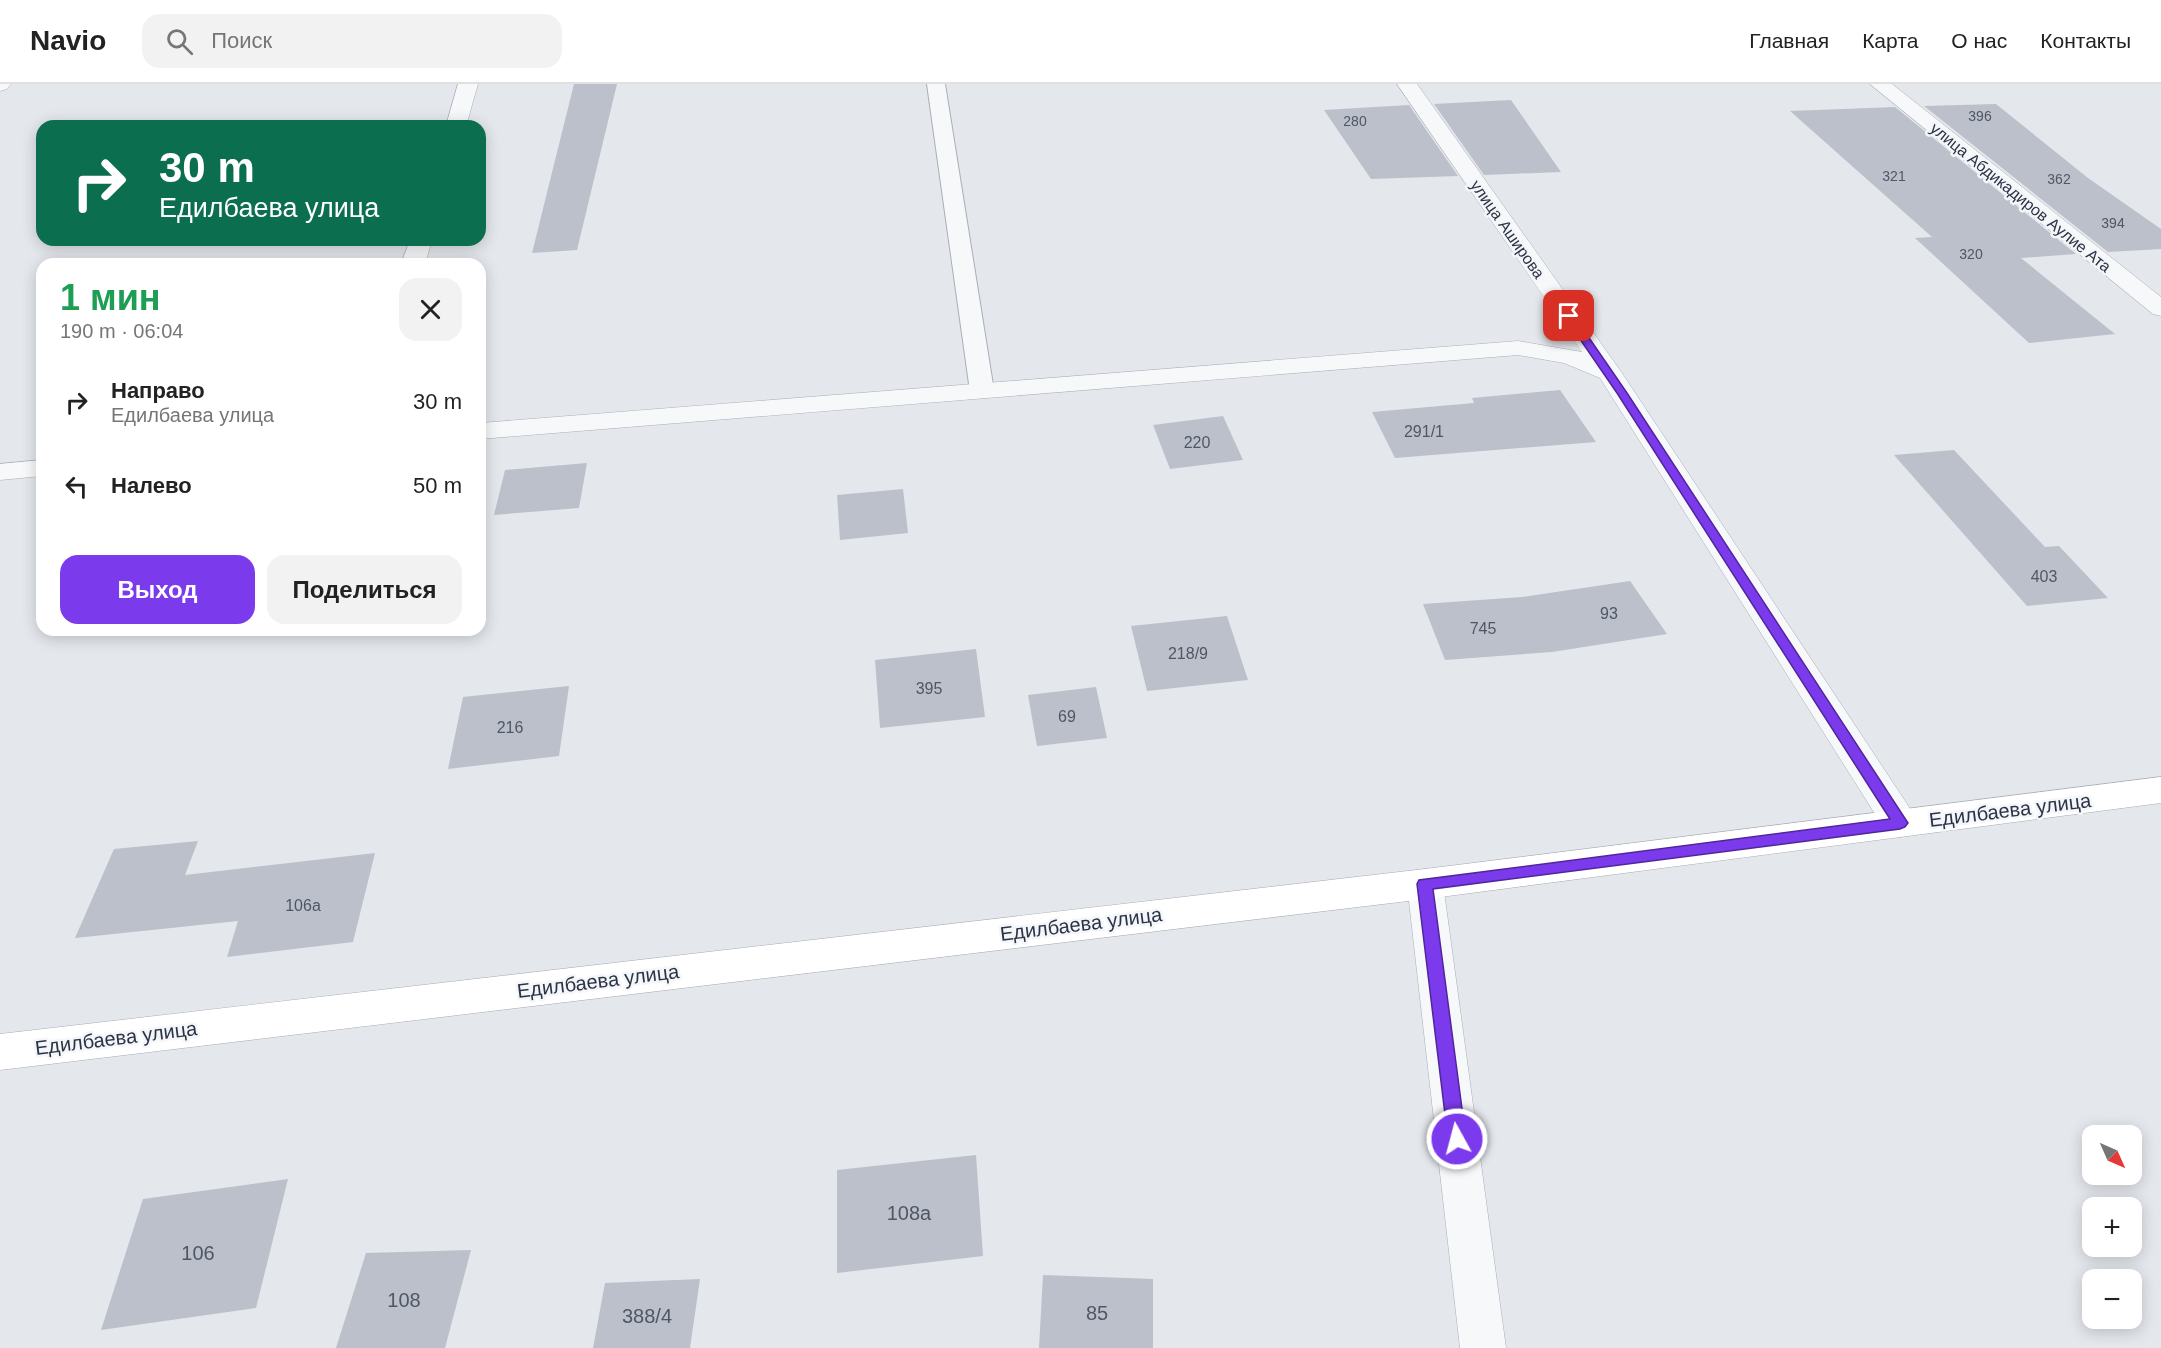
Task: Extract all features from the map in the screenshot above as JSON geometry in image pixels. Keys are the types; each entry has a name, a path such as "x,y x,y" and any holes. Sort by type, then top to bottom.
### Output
{"street":[{"path":"458,120 468,84"},
{"name":"улица Аширова","path":"1407,84 1609,374 1900,823"},
{"name":"улица Абдикадиров Аулие Ата","path":"1880,84 2161,309"},
{"path":"486,430 1518,348 1570,356 1609,374"},
{"path":"0,472 36,469"},
{"name":"Едилбаева улица","path":"0,1052 1425,884 2161,790"},
{"path":"1425,884 1483,1348"}],"lane":[{"path":"936,84 982,391"}],"building":[{"path":"574,84 617,84 577,250 532,253"},
{"path":"1511,100 1561,172 1484,175 1434,104"},
{"path":"1996,104 2088,178 2161,229 2161,249 2108,252 1924,106"},
{"path":"1409,105 1458,176 1371,179 1324,110"},
{"path":"1895,107 2076,254 2021,258 2115,334 2029,343 1915,238 1932,237 1790,111"},
{"path":"1560,390 1596,442 1395,458 1372,412 1474,403 1472,398"},
{"path":"1223,416 1243,460 1170,469 1153,425"},
{"path":"1954,450 2045,547 2059,546 2108,598 2027,606 1894,455"},
{"path":"587,463 579,508 494,515 505,470"},
{"path":"903,489 908,533 840,540 837,495"},
{"path":"1630,581 1667,634 1552,652 1445,660 1423,604 1522,597"},
{"path":"1227,616 1248,680 1147,691 1131,626"},
{"path":"976,649 985,717 880,728 875,660"},
{"path":"569,686 559,756 448,769 463,697"},
{"path":"1096,687 1107,738 1037,746 1028,695"},
{"path":"198,841 185,875 375,853 353,942 227,957 238,921 75,938 114,849"},
{"path":"976,1155 983,1256 837,1273 837,1170"},
{"path":"288,1179 256,1308 101,1330 143,1199"},
{"path":"471,1250 445,1348 336,1348 366,1253"},
{"path":"1043,1275 1153,1279 1153,1348 1039,1348"},
{"path":"700,1279 690,1348 593,1348 605,1283"}],"route":[{"path":"1457,1139 1425,884 1900,823 1622,393 1569,316"}]}
